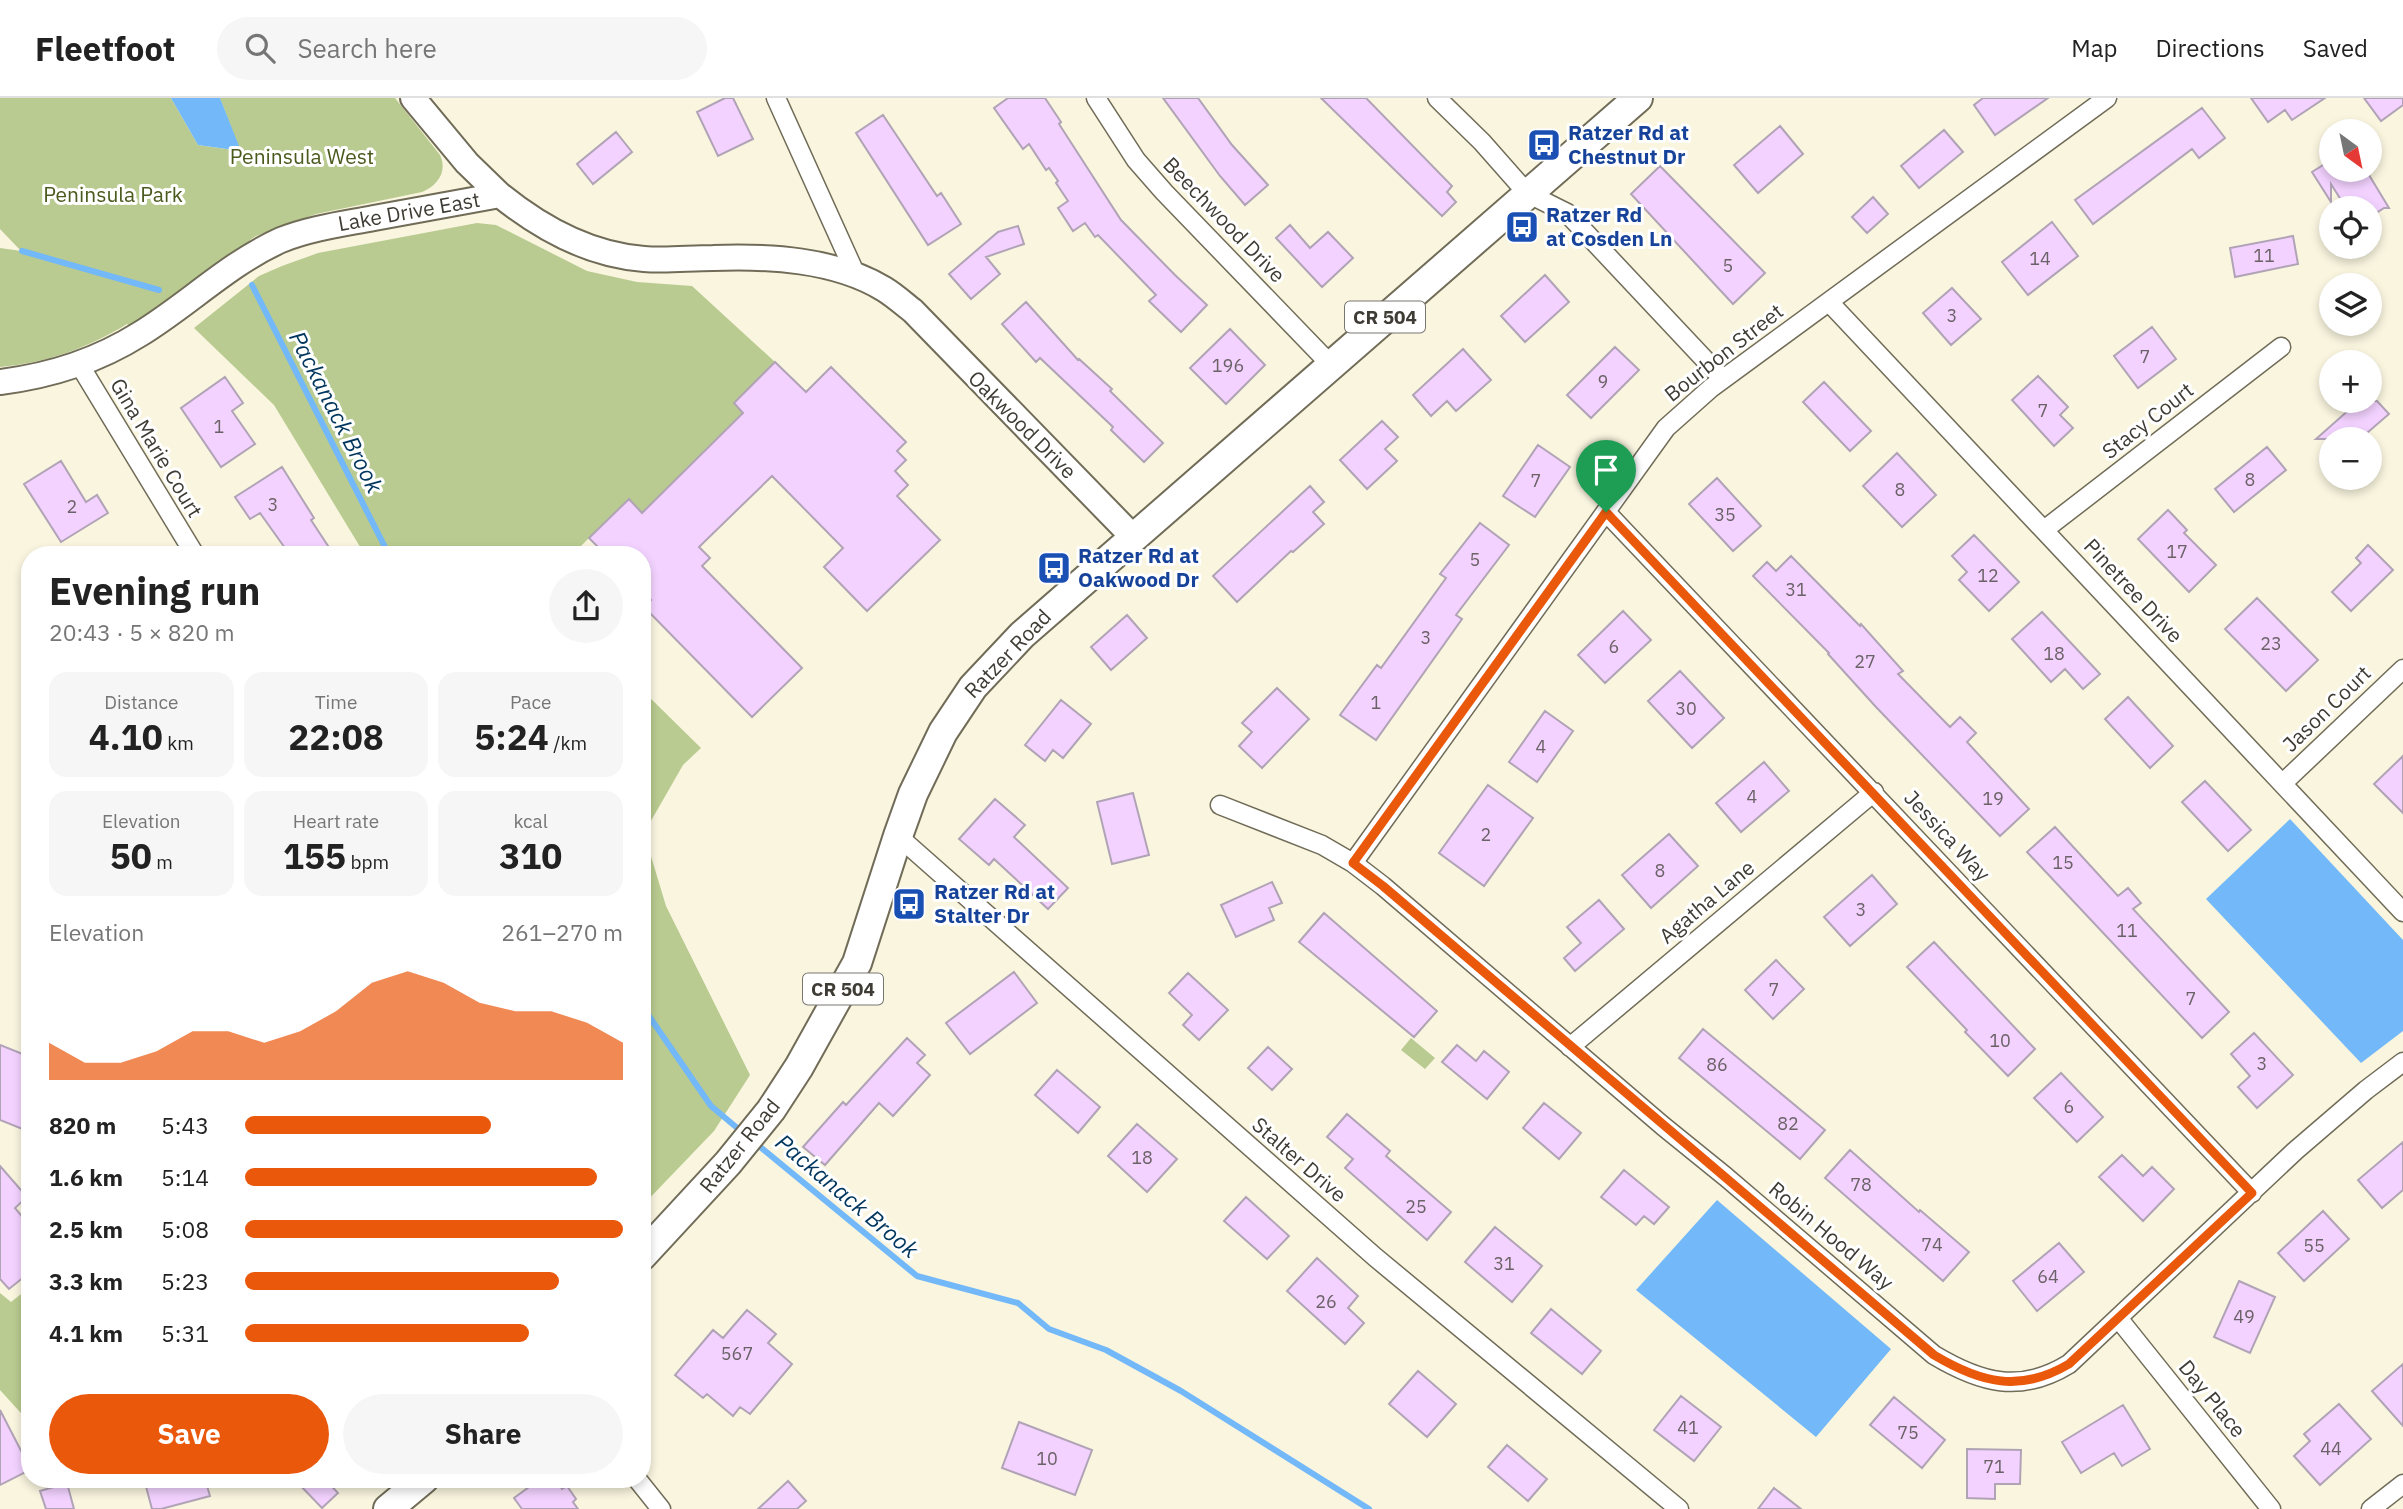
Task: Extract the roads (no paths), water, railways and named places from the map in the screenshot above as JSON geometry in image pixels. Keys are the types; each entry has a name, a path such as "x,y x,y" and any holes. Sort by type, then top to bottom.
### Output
{"main road":[{"name":"Ratzer Road","path":"651,1247 694,1202 752,1134 799,1067 857,963 913,794 941,737 973,687 1022,635 1638,98"},
{"path":"388,1509 413,1488"}],"street":[{"path":"414,98 467,163 500,195"},
{"path":"776,98 856,275"},
{"name":"Beechwood Drive","path":"1096,98 1136,160 1157,184 1330,364"},
{"path":"1437,98 1482,142 1527,193 1567,213 1723,379"},
{"name":"Bourbon Street","path":"1353,863 1666,428 1723,379 2107,98"},
{"name":"Lake Drive East","path":"0,382 79,365 141,334 220,275 251,255 284,239 319,228 500,195 517,209 580,245 644,259 787,258 856,275 884,289 913,312"},
{"name":"Pinetree Drive","path":"1829,302 2403,912"},
{"name":"Oakwood Drive","path":"913,312 1133,537"},
{"name":"Stacy Court","path":"2044,530 2281,347"},
{"name":"Gina Marie Court","path":"79,365 190,546"},
{"name":"Jessica Way","path":"1606,512 2252,1193"},
{"name":"Jason Court","path":"2283,783 2403,668"},
{"name":"Agatha Lane","path":"1570,1047 1874,792"},
{"name":"Robin Hood Way","path":"1220,806 1322,845 1353,863 1934,1355 1958,1369 1982,1378 2006,1382 2029,1381 2050,1375 2069,1364 2295,1151 2403,1062"},
{"name":"Stalter Drive","path":"898,836 1375,1257 1679,1509"},
{"name":"Day Place","path":"2118,1318 2271,1509"},
{"path":"2371,1509 2403,1484"},
{"path":"644,1488 661,1509"}],"water":[{"path":"171,98 220,98 241,151 198,145"},
{"path":"2290,819 2403,940 2403,1031 2361,1063 2206,899"},
{"path":"1717,1200 1891,1349 1816,1437 1636,1290"}],"waterway":[{"name":"Packanack Brook","path":"22,251 159,290"},
{"name":"Packanack Brook","path":"252,285 384,546"},
{"name":"Packanack Brook","path":"651,1019 711,1106 742,1132"},
{"name":"Packanack Brook","path":"753,1141 917,1276 1018,1303 1049,1329 1106,1350 1181,1391 1369,1509"}],"place":[{"name":"Ratzer Rd at Chestnut Dr","path":"1544,145"},
{"name":"Ratzer Rd at Cosden Ln","path":"1522,227"},
{"name":"Ratzer Rd at Oakwood Dr","path":"1054,568"},
{"name":"Ratzer Rd at Stalter Dr","path":"909,904"}],"park label":[{"name":"Peninsula West","path":"302,157"},
{"name":"Peninsula Park","path":"113,195"}]}
